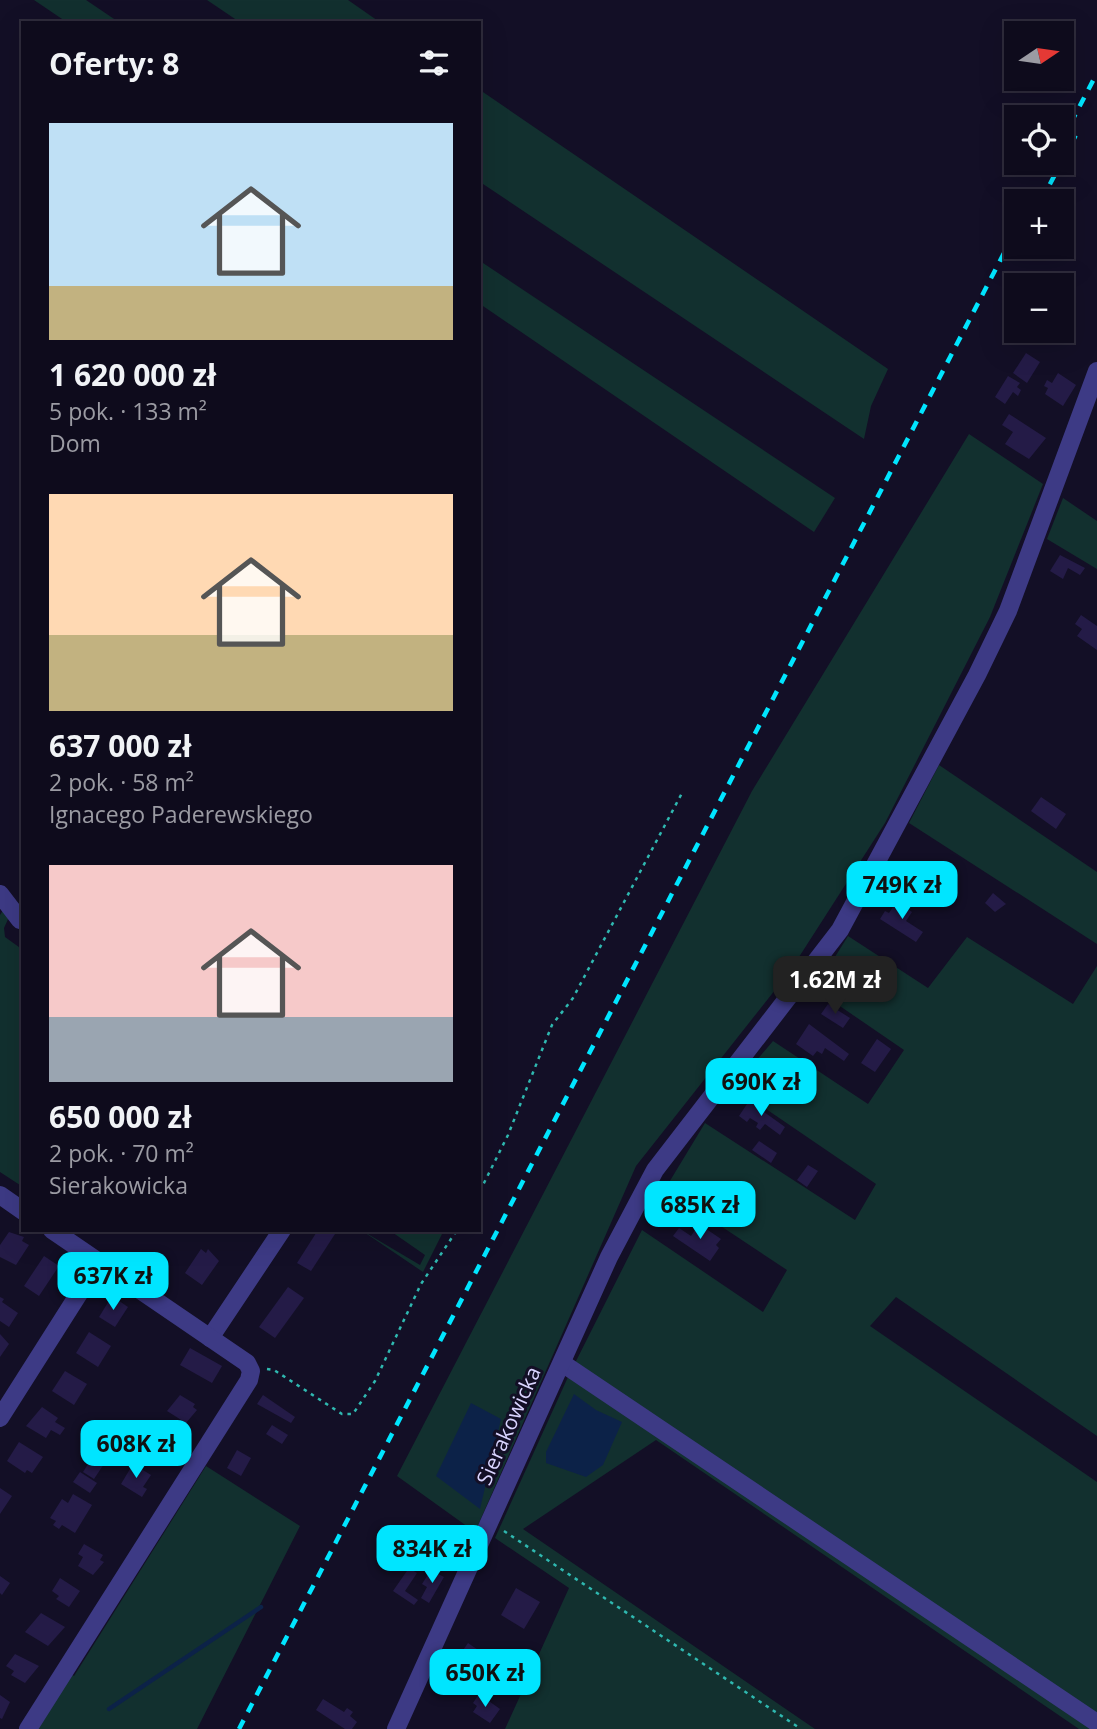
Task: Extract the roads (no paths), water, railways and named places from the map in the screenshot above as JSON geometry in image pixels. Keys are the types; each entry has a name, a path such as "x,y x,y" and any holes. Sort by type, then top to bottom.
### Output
{"street":[{"name":"Sierakowicka","path":"396,1729 609,1257 655,1170 840,930 896,830 1008,611 1097,371"},
{"path":"0,894 20,920"},
{"path":"0,1195 21,1210"},
{"path":"28,1729 251,1375 247,1363 55,1232"},
{"path":"210,1338 281,1232"},
{"path":"3,1407 99,1262"},
{"path":"562,1363 1097,1723"}],"water":[{"path":"574,1394 596,1410 622,1422 603,1465 586,1477 546,1463 546,1452"},
{"path":"471,1403 501,1419 480,1509 436,1476"}],"waterway":[{"path":"109,1709 261,1607"}],"railway":[{"path":"1074,117 1097,73"},
{"path":"1074,139 1077,133"},
{"path":"1047,189 1055,175"},
{"path":"239,1729 1004,253"}]}
